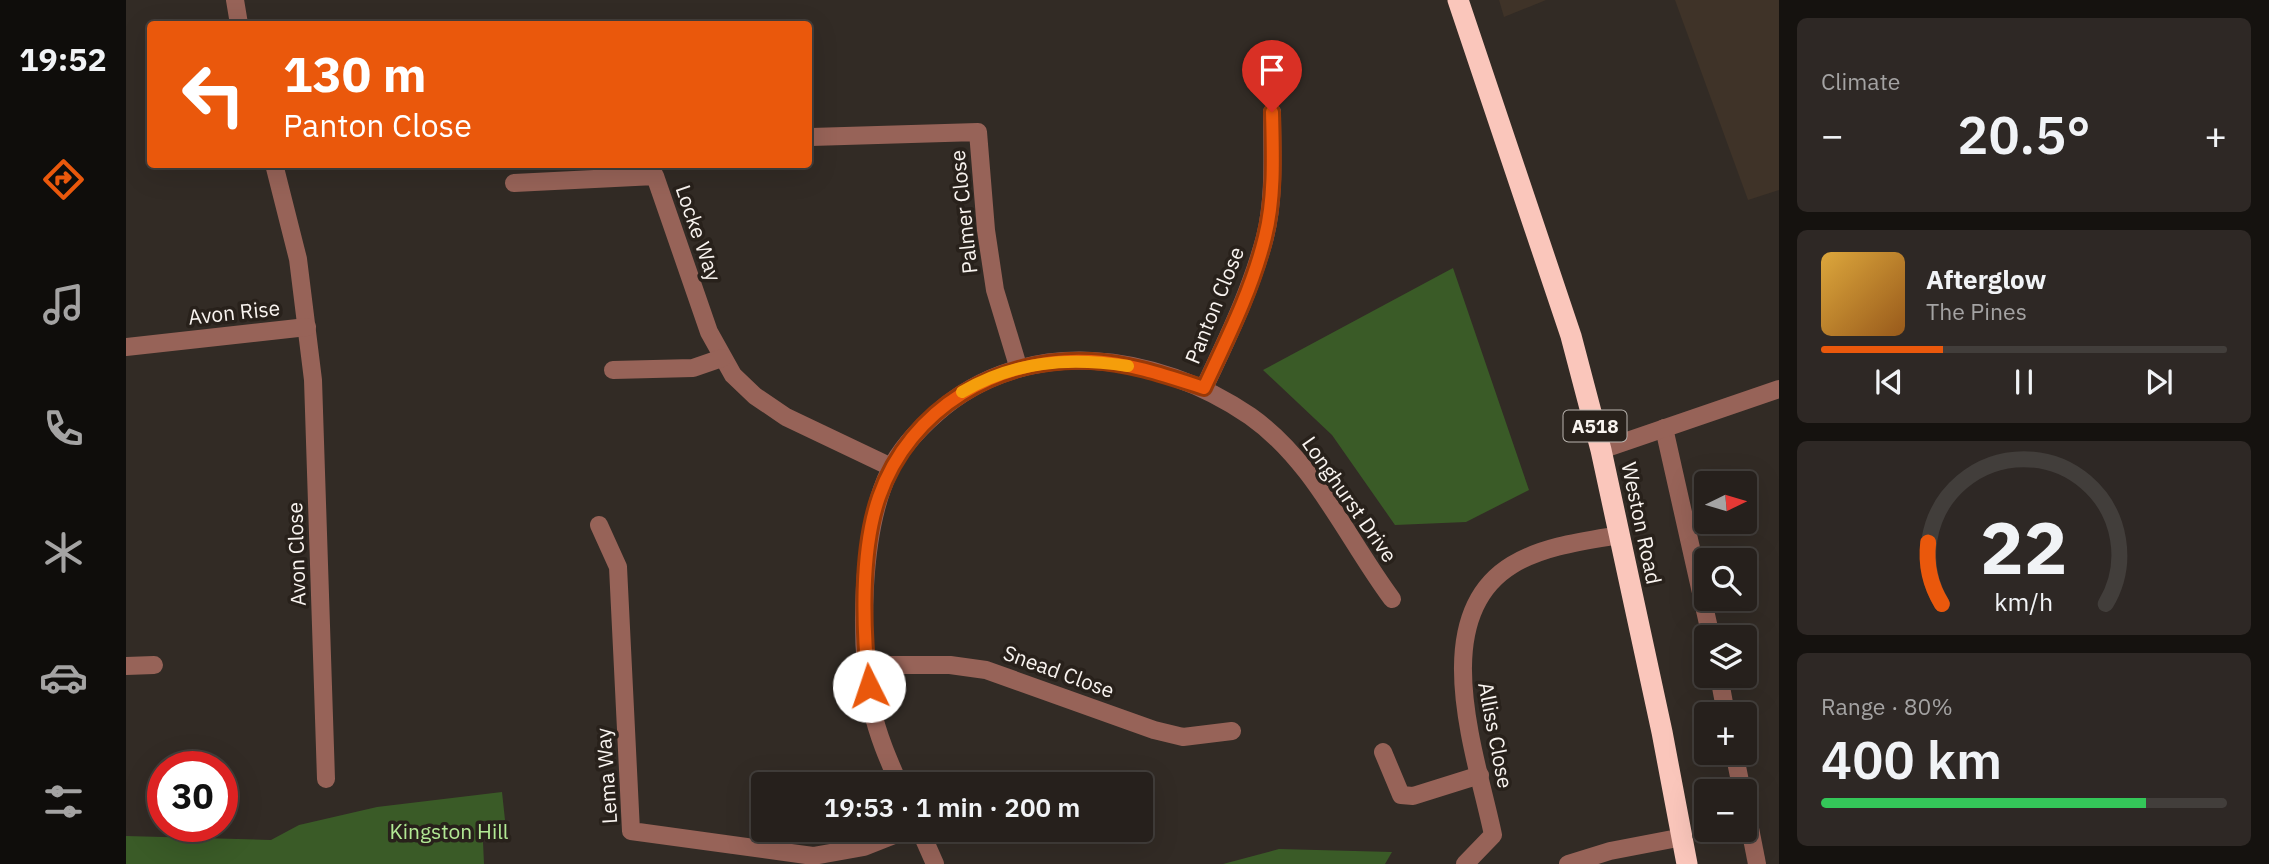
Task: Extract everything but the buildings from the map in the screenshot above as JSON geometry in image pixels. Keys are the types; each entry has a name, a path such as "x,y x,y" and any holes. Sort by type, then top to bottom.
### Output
{"highway":[{"name":"Weston Road","path":"1458,0 1571,336 1620,535 1687,864"}],"street":[{"path":"235,0 238,21"},
{"name":"Panton Close","path":"1204,388 1241,309 1265,236 1271,200 1272,112"},
{"name":"Palmer Close","path":"812,137 978,132 993,278 1018,366"},
{"name":"Avon Rise","path":"126,347 307,327 298,259 275,168"},
{"name":"Locke Way","path":"514,183 655,176 709,332 733,375 755,396 786,417 891,467"},
{"name":"Avon Close","path":"307,327 313,380 326,779"},
{"path":"613,370 693,368 722,358"},
{"name":"Longhurst Drive","path":"894,772 883,748 872,708 867,665 869,536 879,497 891,467 923,425 957,395 985,378 1018,366 1092,360 1142,369 1204,388 1251,417 1286,446 1320,489 1392,598"},
{"path":"1601,450 1779,389"},
{"name":"Weston Road","path":"1664,428 1708,625"},
{"name":"Lema Way","path":"599,525 618,567 631,831 813,856 864,847 877,842"},
{"name":"Alliss Close","path":"1465,864 1493,835 1461,679 1467,625 1478,600 1497,575 1513,564 1554,549 1620,535"},
{"path":"126,666 154,665"},
{"name":"Snead Close","path":"867,665 950,665 986,670 1154,730 1184,737 1232,731"},
{"path":"1383,752 1401,795 1413,796 1480,775"},
{"path":"1568,864 1610,851 1683,836"},
{"path":"925,842 935,864"},
{"path":"1753,842 1757,864"}],"shaded area":[{"path":"1499,0 1546,0 1504,17"},
{"path":"1675,0 1779,0 1779,190 1748,200"}],"green space":[{"path":"1453,268 1529,490 1466,522 1395,525 1332,435 1263,370"},
{"name":"Kingston Hill","path":"502,792 505,820 482,821 484,864 126,864 126,836 147,837 147,842 271,840 299,825 377,807"},
{"path":"1279,849 1392,852 1385,864 1223,864"}],"slow traffic":[{"path":"962,392 985,378 1018,366 1052,361 1092,360 1128,366"}],"route":[{"path":"869,686 866,592 869,536 879,497 891,467 923,425 957,395 985,378 1018,366 1052,361 1092,360 1142,369 1204,388 1241,309 1265,236 1271,200 1272,112"}]}
